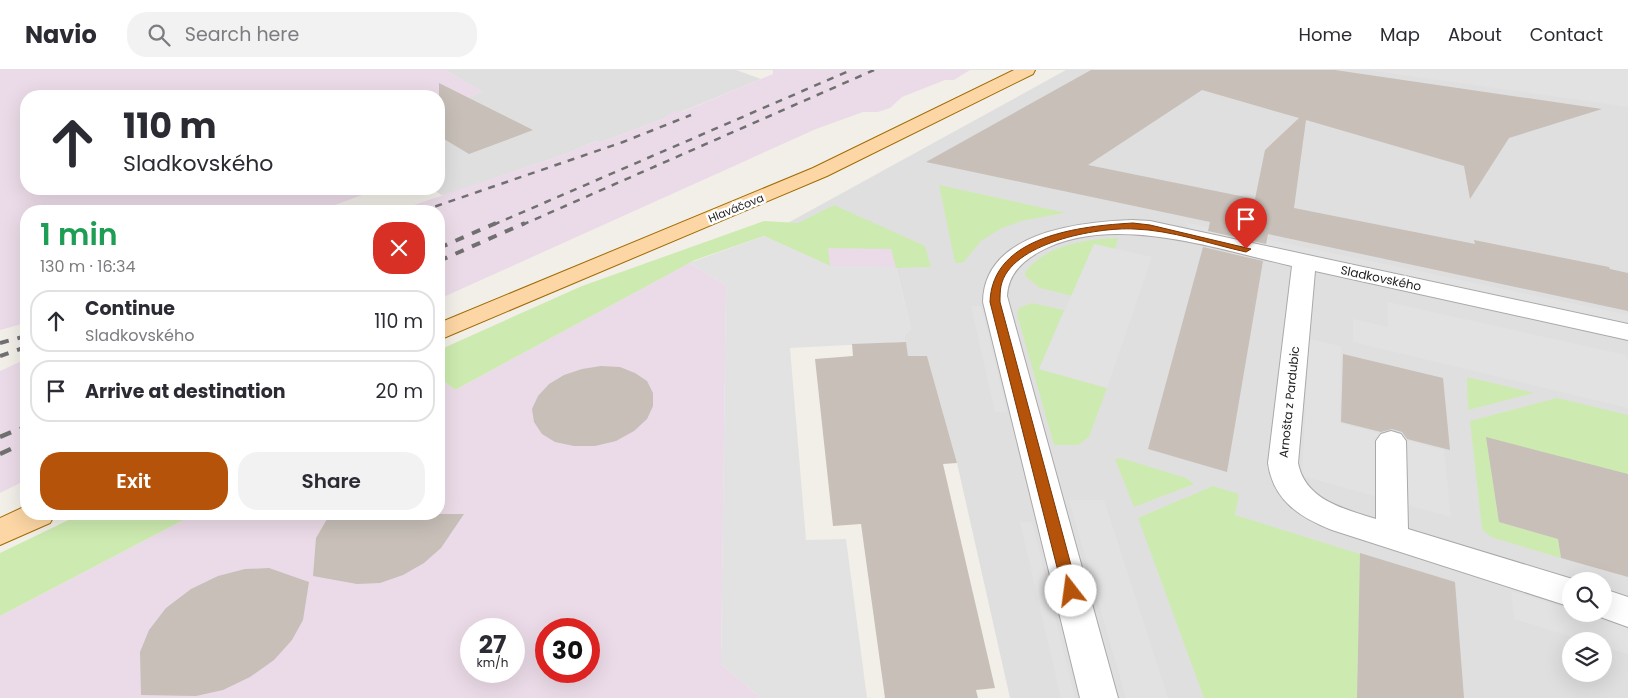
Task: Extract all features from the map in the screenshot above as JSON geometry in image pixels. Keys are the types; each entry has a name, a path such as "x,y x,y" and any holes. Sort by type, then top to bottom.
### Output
{"main road":[{"name":"Hlaváčova","path":"445,329 820,172 1027,70"},
{"path":"0,532 25,520"}],"street":[{"name":"Sladkovského","path":"1098,698 995,302 996,286 1009,264 1036,245 1053,238 1088,230 1133,226 1150,228 1628,332"},
{"name":"Arnošta z Pardubic","path":"1304,262 1283,463 1284,475 1298,498 1311,508 1343,521 1562,590"},
{"path":"1391,441 1392,536"},
{"path":"1612,607 1628,612"}],"shaded area":[{"path":"0,70 445,70 483,92 445,105 445,90 20,90 20,195 362,195 335,205 20,205 20,325 0,330"},
{"path":"445,70 736,70 761,79 599,143 596,141 566,154 443,196 441,195 445,195 445,105 482,92"},
{"path":"773,70 970,70 954,80 945,80 902,97 890,108 878,112 863,112 816,129 445,296 445,205 414,205 566,154 596,141 599,143 663,119 674,111 682,112 773,74"},
{"path":"1066,70 1628,70 1628,698 1010,698 957,463 927,356 908,356 904,336 911,329 896,267 830,266 764,236"},
{"path":"1367,70 1628,70 1628,107"},
{"path":"1184,222 1628,315 1628,327 1195,233"},
{"path":"764,236 830,266 896,267 911,329 904,336 906,342 790,348 806,540 846,539 867,698 761,698 721,664 726,285 689,263"},
{"path":"1094,244 1152,257 1107,388 1039,369"},
{"path":"828,248 892,249 896,267 830,266"},
{"path":"689,263 726,285 721,664 761,698 0,698 0,616 184,520 445,520 445,382 455,390"},
{"path":"1387,302 1626,355 1628,362 1628,408 1353,342 1353,319 1388,327"},
{"path":"971,306 981,306 1007,412 995,412"},
{"path":"1309,339 1341,346 1340,423 1444,450 1451,517 1302,476"},
{"path":"20,362 20,483 0,493 0,371"},
{"path":"1069,500 1104,500 1168,698 1126,698"},
{"path":"1020,522 1032,522 1075,698 1061,698"},
{"path":"1511,591 1562,607 1562,622 1611,622 1628,627 1628,654 1612,649 1612,632 1562,632 1562,634 1514,619"}],"green space":[{"path":"939,185 1064,213 1021,221 1000,229 981,241 963,263 955,263"},
{"path":"834,205 925,246 931,267 896,268 891,249 828,248 830,266 764,236 695,260 455,390 445,382 445,347 582,286 764,221 798,223"},
{"path":"1118,238 1115,249 1094,244 1072,296 1040,288 1026,277 1025,272 1034,263 1044,255 1055,250 1080,242"},
{"path":"1032,303 1064,310 1039,369 1107,388 1089,437 1078,445 1054,445 1017,314 1019,308"},
{"path":"1467,378 1472,378 1534,393 1468,410"},
{"path":"1557,398 1628,415 1628,474 1487,438 1499,522 1558,539 1561,558 1491,537 1482,529 1470,421"},
{"path":"1121,458 1186,478 1194,484 1134,507 1115,459"},
{"path":"1213,486 1239,494 1235,515 1360,554 1357,698 1204,698 1138,518"},
{"path":"69,520 184,520 0,616 0,553"}],"building":[{"path":"1091,70 1335,70 1602,109 1509,138 1470,199 1464,166 1306,120 1294,208 1475,244 1474,240 1609,267 1610,269 1628,273 1628,311 1268,234 1266,244 1208,231 1210,222 926,162","holes":["1202,90 1299,118 1265,150 1255,199 1088,165"]},
{"path":"439,83 533,130 469,154 445,140 445,90 439,90"},
{"path":"1203,247 1263,261 1227,472 1148,449"},
{"path":"906,342 908,356 927,356 957,463 943,464 995,688 976,690 978,698 885,698 861,524 833,526 815,359 853,356 852,344"},
{"path":"1343,354 1443,378 1450,450 1407,439 1402,432 1392,429 1381,432 1341,422"},
{"path":"601,366 620,367 635,373 647,381 653,393 653,406 647,419 634,431 616,441 595,446 574,446 555,442 542,434 534,422 532,409 538,396 549,384 564,375 582,369"},
{"path":"1486,437 1628,474 1628,577 1561,558 1558,539 1499,522"},
{"path":"445,514 464,514 441,548 424,563 403,575 380,583 357,584 313,576 316,538 326,520 445,520"},
{"path":"1360,553 1455,582 1464,698 1357,698"},
{"path":"269,568 309,582 303,620 292,640 274,660 250,677 223,690 196,696 141,695 140,652 149,630 166,608 191,589 218,576 245,569"}],"railway":[{"path":"493,225 851,70"},
{"path":"522,225 874,70"},
{"path":"439,205 623,142 691,115"},
{"path":"445,245 496,223"},
{"path":"445,258 525,223"},
{"path":"0,343 20,338"},
{"path":"0,356 20,349"},
{"path":"0,437 20,428"},
{"path":"0,454 20,445"}],"route":[{"path":"1071,591 995,302 996,286 1001,275 1021,253 1036,245 1073,232 1095,228 1133,226 1150,228 1246,249"}]}
